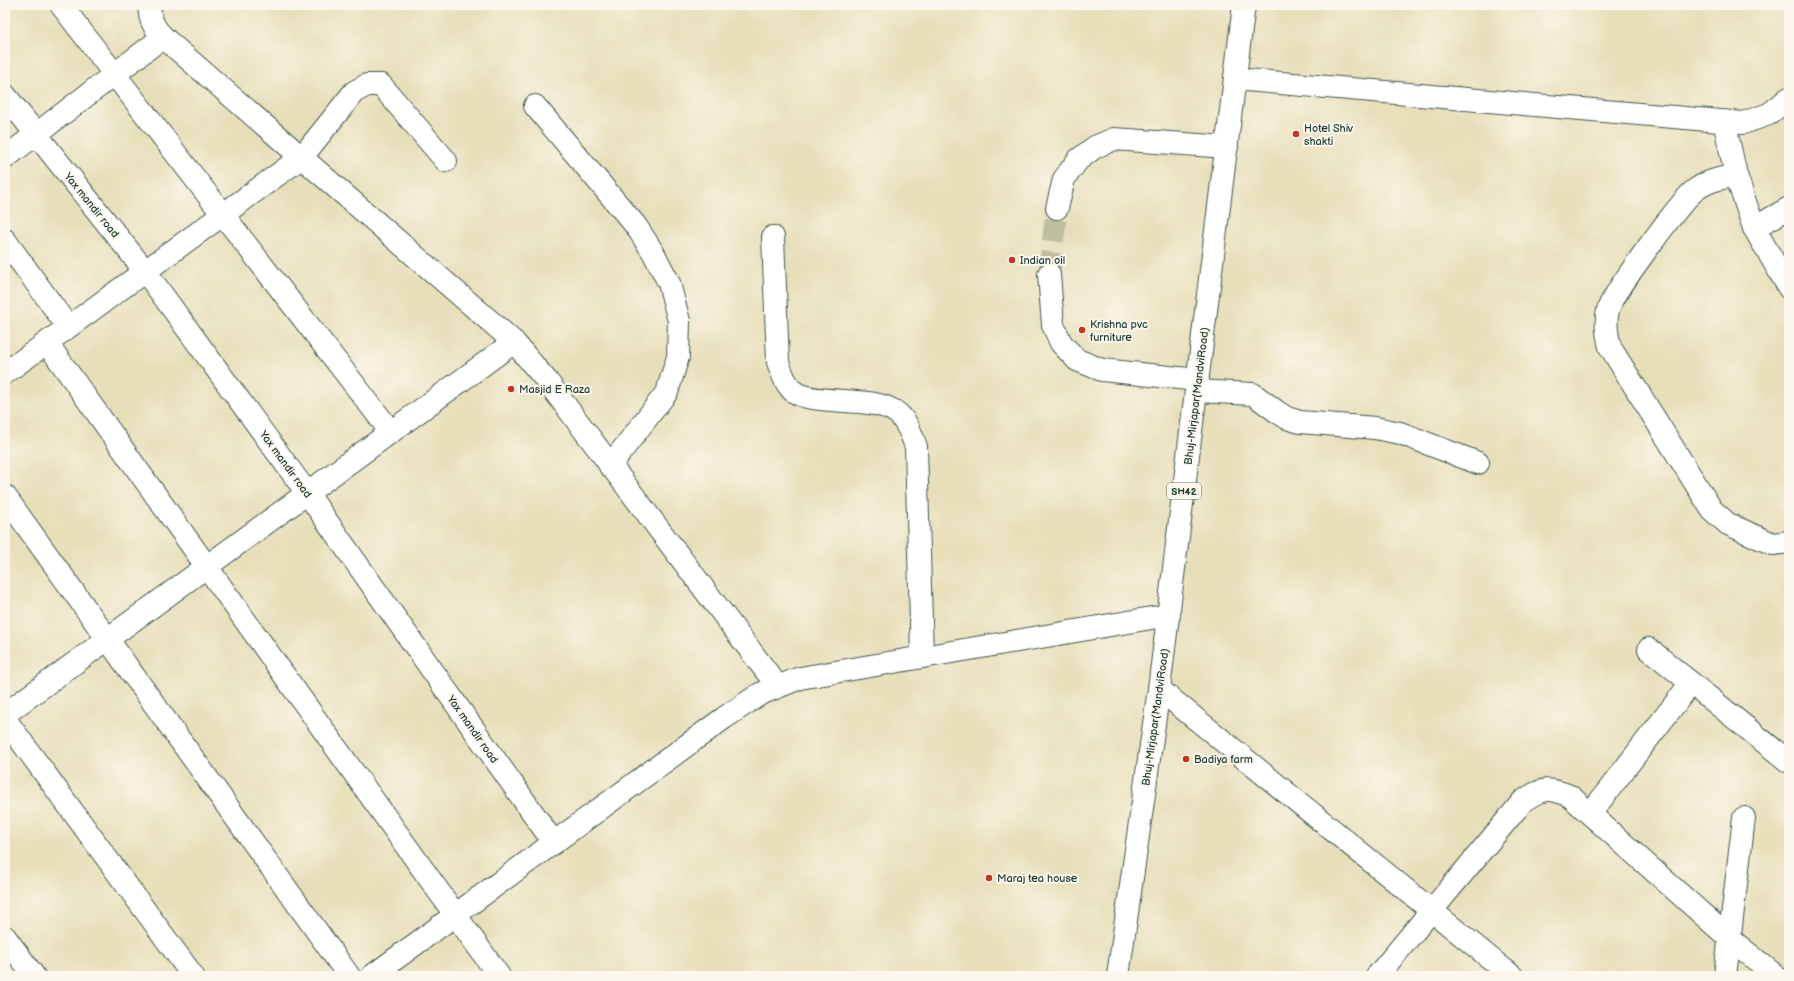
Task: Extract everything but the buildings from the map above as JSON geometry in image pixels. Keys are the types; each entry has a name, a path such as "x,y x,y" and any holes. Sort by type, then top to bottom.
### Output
{"street":[{"path":"61,5 391,432"},
{"path":"150,5 151,20 155,29 163,37 514,342 547,381 778,687"},
{"name":"Bhuj-Mirjapar(MandviRoad)","path":"1118,976 1169,616 1244,5"},
{"path":"5,158 163,37"},
{"path":"1236,79 1743,123 1768,114 1789,98"},
{"path":"5,373 302,158 354,92 367,85 381,85 446,161"},
{"name":"Yax mandir road","path":"5,95 145,271 307,493 554,843"},
{"path":"535,106 636,226 653,252 669,283 679,321 678,358 667,392 610,466"},
{"path":"1724,122 1736,175 1754,228 1789,288"},
{"path":"1057,208 1064,179 1078,160 1096,147 1114,140 1227,147"},
{"path":"1736,175 1712,180 1694,191 1680,206 1616,292 1608,309 1605,328 1610,347 1712,510 1728,524 1772,544 1789,542"},
{"path":"1754,228 1789,208"},
{"path":"774,237 778,362 783,376 793,390 805,396 878,404 896,412 909,429 916,447 922,657"},
{"path":"5,240 68,327"},
{"path":"1049,274 1053,325 1061,343 1077,360 1102,370 1253,394 1287,418 1300,422 1375,428 1400,433 1478,463"},
{"path":"5,714 514,342"},
{"path":"46,343 499,976"},
{"path":"5,496 349,976"},
{"path":"372,976 724,718 760,694 800,678 1169,616"},
{"path":"1649,649 1789,762"},
{"path":"1590,814 1691,683"},
{"path":"1159,689 1512,976"},
{"path":"5,719 193,976"},
{"path":"1377,976 1523,801 1537,791 1553,789 1570,796 1730,938 1776,976"},
{"path":"1725,976 1744,818"},
{"path":"5,937 34,976"}],"tunnel":[{"path":"1049,274 1057,208"}],"place":[{"name":"Hotel Shiv shakti","path":"1296,134"},
{"name":"Indian oil","path":"1012,260"},
{"name":"Krishna pvc furniture","path":"1082,330"},
{"name":"Masjid E Raza","path":"511,389"},
{"name":"Badiya farm","path":"1186,759"},
{"name":"Maraj tea house","path":"989,878"}]}
